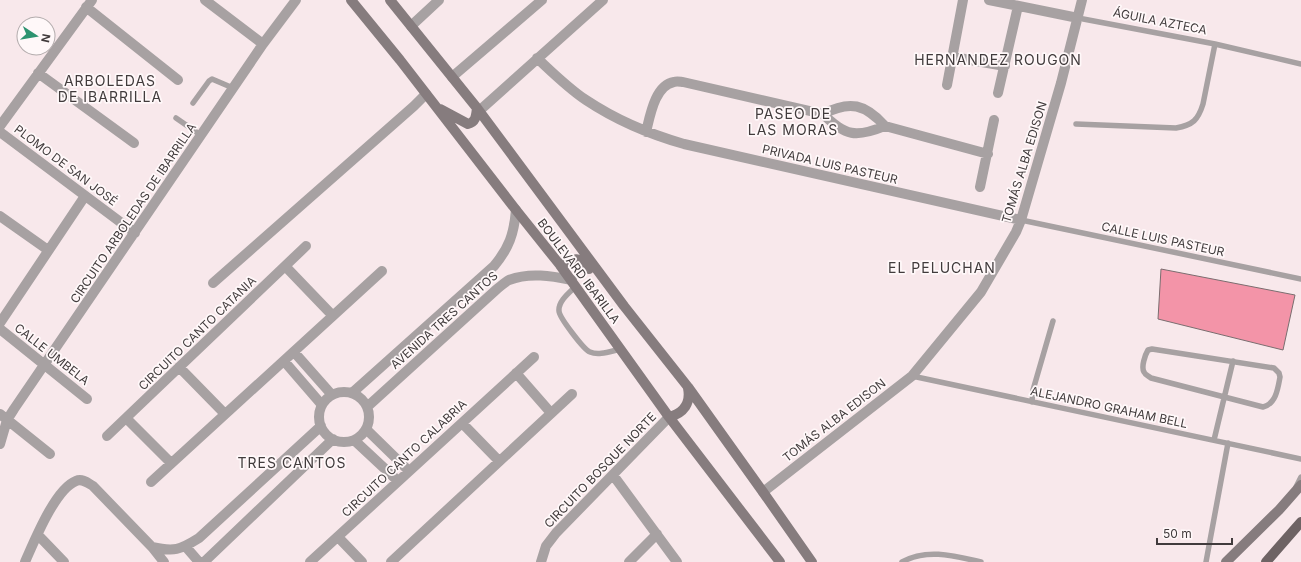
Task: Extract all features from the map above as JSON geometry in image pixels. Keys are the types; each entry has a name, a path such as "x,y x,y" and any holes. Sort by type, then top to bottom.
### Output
{"main road":[{"name":"BOULEVARD IBARILLA","path":"351,0 400,60 574,283 669,418 780,562"},
{"name":"BOULEVARD IBARILLA","path":"390,0 478,109 624,306 688,387 812,562"},
{"path":"435,106 468,124 475,120 478,109"},
{"path":"560,265 572,258 580,260 584,263 609,296 624,306"},
{"path":"669,418 678,415 687,404 689,396 688,387"},
{"path":"1226,562 1301,485"},
{"path":"1266,562 1301,522"}],"street":[{"path":"205,0 263,44"},
{"name":"CIRCUITO ARBOLEDAS DE IBARRILLA","path":"0,444 4,417 46,365 263,44 296,0"},
{"path":"411,26 439,0"},
{"path":"452,77 542,0"},
{"path":"478,109 603,0"},
{"path":"947,85 963,0"},
{"name":"ÁGUILA AZTECA","path":"989,0 1078,18"},
{"name":"TOMÁS ALBA EDISON","path":"763,492 912,376 981,292 1016,232 1021,220 1061,83 1082,0"},
{"path":"0,126 89,4 178,80"},
{"path":"998,93 1018,6"},
{"path":"953,57 1005,66"},
{"name":"PRIVADA LUIS PASTEUR","path":"537,58 585,100 609,114 661,138 1021,220"},
{"path":"38,72 134,144"},
{"path":"646,132 656,99 660,91 666,85 674,82 684,82 823,114 836,126 852,133 866,133 885,126"},
{"path":"213,283 426,94"},
{"path":"823,114 838,106 853,105 873,114 885,126 988,154"},
{"path":"980,187 994,120"},
{"name":"PLOMO DE SAN JOSÉ","path":"0,132 135,233"},
{"path":"0,322 85,196"},
{"name":"AVENIDA TRES CANTOS","path":"352,393 494,266 504,254 511,240 515,226 516,210"},
{"path":"1,218 48,250"},
{"name":"CIRCUITO CANTO CATANIA","path":"107,436 306,246"},
{"path":"285,266 332,316"},
{"path":"152,482 382,271"},
{"name":"AVENIDA TRES CANTOS","path":"367,407 491,294 509,280 524,276 540,275 556,276 574,283"},
{"name":"CALLE UMBELA","path":"0,329 87,399"},
{"path":"294,352 332,395"},
{"name":"CIRCUITO CANTO CALABRIA","path":"310,562 534,356"},
{"path":"284,361 322,405"},
{"path":"179,367 225,414"},
{"path":"516,373 551,413"},
{"path":"345,392 352,393 364,401 369,415 369,422 363,433 354,440 347,442 333,439 328,436 321,426 320,412 322,405 332,395 345,392"},
{"path":"391,562 572,394"},
{"path":"4,417 50,454"},
{"path":"126,418 172,463"},
{"name":"CIRCUITO BOSQUE NORTE","path":"541,562 546,546 556,533 669,418"},
{"path":"462,423 499,461"},
{"path":"152,548 177,550 186,547 199,538 321,426"},
{"path":"366,429 410,471"},
{"path":"204,562 333,439"},
{"path":"354,440 398,481"},
{"path":"613,475 677,562"},
{"path":"25,562 54,501 69,486 76,481 81,480 93,486 164,562"},
{"path":"630,562 657,534"},
{"path":"38,535 64,562"},
{"path":"338,537 362,562"},
{"path":"186,547 199,562"}],"lane":[{"name":"ÁGUILA AZTECA","path":"1078,18 1215,44 1301,64"},
{"path":"1076,124 1176,128 1189,125 1200,113 1203,104 1215,44"},
{"path":"193,103 212,79 234,88"},
{"path":"176,118 202,136"},
{"name":"CALLE LUIS PASTEUR","path":"1021,220 1301,279"},
{"path":"574,283 560,305 559,311 561,317 584,349 591,353 598,354 620,349"},
{"path":"1032,402 1033,390 1053,321"},
{"path":"1152,349 1233,361 1274,368 1279,373 1280,377 1273,402 1269,406 1263,407 1224,397 1151,378 1142,368 1146,353 1148,350 1152,349"},
{"path":"1214,440 1233,361"},
{"name":"ALEJANDRO GRAHAM BELL","path":"912,376 1301,459"},
{"path":"1206,562 1228,444"},
{"path":"1291,496 1301,477"},
{"path":"902,562 911,557 926,554 941,554 981,562"}],"building":[{"path":"1161,269 1295,295 1283,350 1158,319"}],"district":[{"name":"HERNANDEZ ROUGON","path":"998,59"},
{"name":"ARBOLEDAS DE IBARRILLA","path":"110,88"},
{"name":"PASEO DE LAS MORAS","path":"793,122"},
{"name":"EL PELUCHAN","path":"942,267"},
{"name":"TRES CANTOS","path":"292,462"}]}
